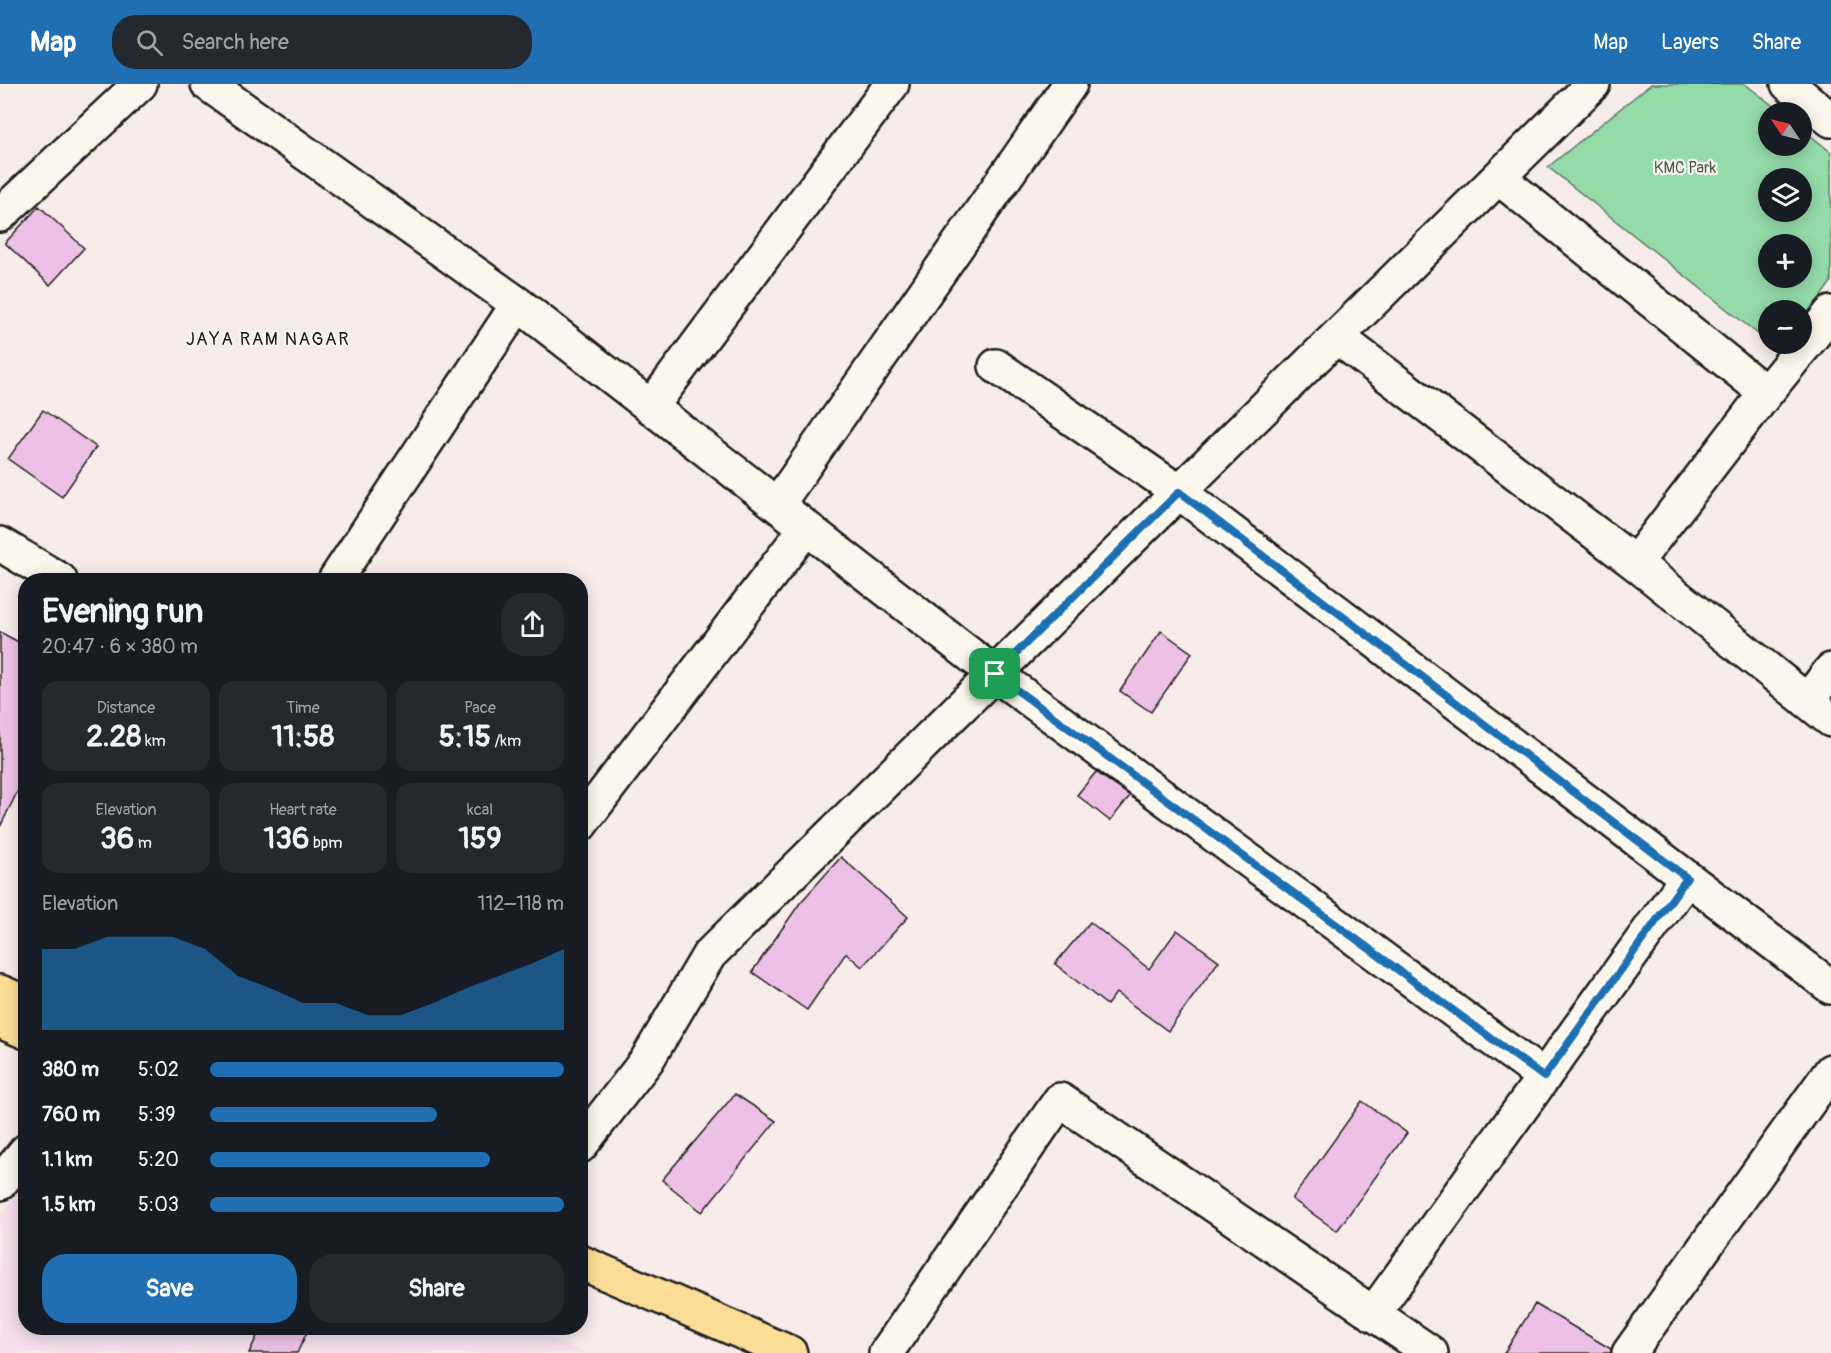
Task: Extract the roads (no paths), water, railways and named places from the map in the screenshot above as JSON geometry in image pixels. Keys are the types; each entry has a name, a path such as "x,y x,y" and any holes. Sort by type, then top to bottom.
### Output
{"main road":[{"path":"0,992 18,1000"},
{"path":"0,1021 18,1029"},
{"path":"588,1265 786,1352"}],"street":[{"path":"0,214 140,84"},
{"path":"208,84 518,304 995,674 1544,1077"},
{"path":"651,407 892,84"},
{"path":"777,505 1070,84"},
{"path":"1788,84 1831,120"},
{"path":"588,1136 647,1060 709,955 1499,178 1588,86"},
{"path":"1499,178 1766,393"},
{"path":"340,573 518,304"},
{"path":"1635,563 1831,313"},
{"path":"1337,338 1635,563 1819,710 1831,670"},
{"path":"996,366 1179,492 1831,987"},
{"path":"588,814 806,528"},
{"path":"0,544 48,573"},
{"path":"1373,1314 1687,878"},
{"path":"1629,1353 1831,1071"},
{"path":"886,1353 1060,1100 1431,1353"},
{"path":"0,1183 18,1161"}],"district":[{"name":"JAYA RAM NAGAR","path":"268,339"}],"park label":[{"name":"KMC Park","path":"1685,168"}]}
